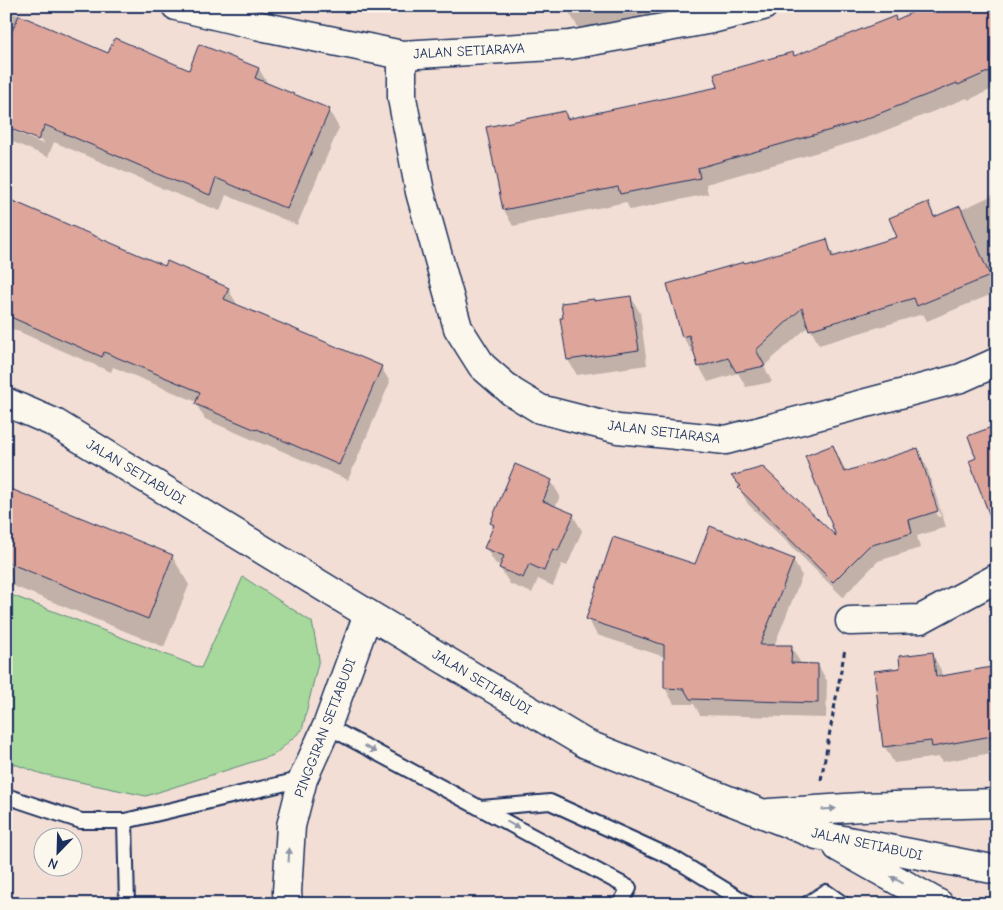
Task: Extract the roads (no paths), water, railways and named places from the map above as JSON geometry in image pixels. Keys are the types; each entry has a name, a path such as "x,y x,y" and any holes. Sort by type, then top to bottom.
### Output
{"street":[{"name":"JALAN SETIARAYA","path":"176,6 265,27 402,55 570,45 712,19 763,6"},
{"name":"JALAN SETIARASA","path":"402,55 402,98 420,192 458,328 482,366 512,392 540,409 618,429 726,440 961,378 997,362"},
{"name":"JALAN SETIABUDI","path":"6,402 55,423 368,614 586,744 763,814 816,823 997,870"},
{"path":"850,621 920,619 997,578"},
{"name":"PINGGIRAN SETIABUDI","path":"288,904 286,892 291,826 303,779 327,726 368,614"},
{"path":"816,823 861,807 997,803"},
{"path":"816,823 939,904"}],"lane":[{"path":"327,726 629,888 620,904"},
{"path":"6,796 82,821 125,821 303,779"},
{"path":"481,808 550,802 673,858 748,904"},
{"path":"125,821 127,904"},
{"path":"807,904 826,892 843,904"}]}
